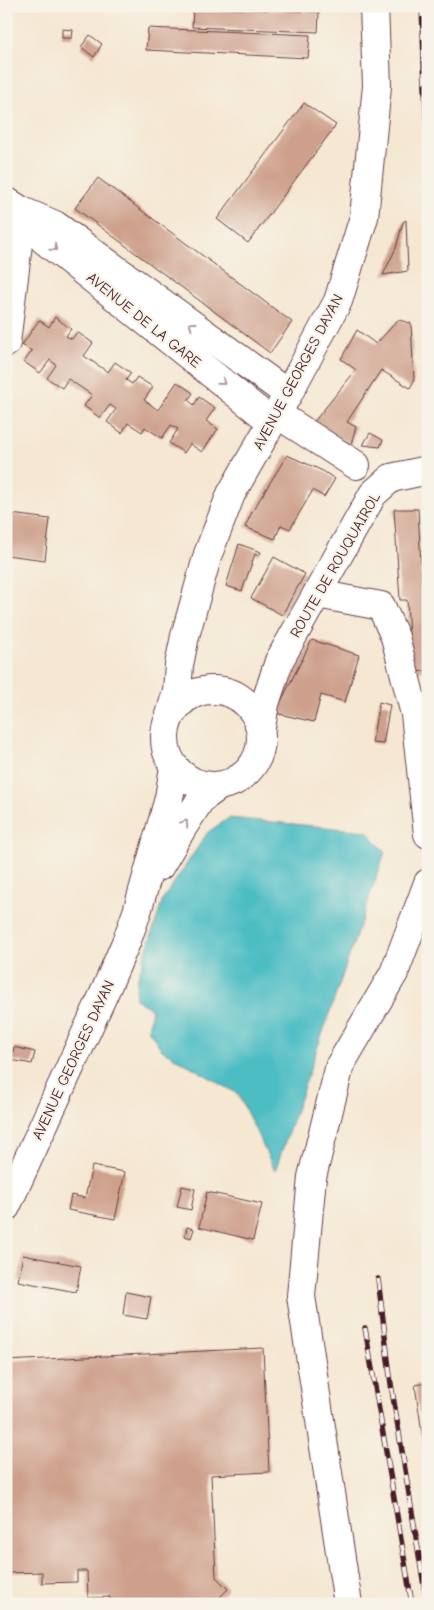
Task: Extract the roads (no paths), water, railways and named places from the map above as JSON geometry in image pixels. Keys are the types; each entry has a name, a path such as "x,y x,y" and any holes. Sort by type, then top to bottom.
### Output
{"street":[{"name":"AVENUE GEORGES DAYAN","path":"170,715 177,691 179,665 208,554 231,494 338,301 364,217 377,86 374,6"},
{"name":"AVENUE DE LA GARE","path":"14,206 55,225 279,410 356,465"},
{"path":"6,343 14,206"},
{"name":"ROUTE DE ROUQUAIROL","path":"261,726 265,704 280,661 373,494 391,478 422,471"},
{"path":"317,594 381,606 395,637 415,714 428,834"},
{"path":"186,637 192,655 204,673 227,691 243,699 251,706 261,726 262,742 259,755 252,767 241,778 226,785 208,786 189,780 174,767 166,751 166,727 170,715 179,703 195,692 206,689 227,691"},
{"name":"ROUTE DE ROUQUAIROL","path":"227,691 247,689 280,661"},
{"name":"AVENUE GEORGES DAYAN","path":"137,912 169,798 174,767"},
{"name":"AVENUE GEORGES DAYAN","path":"6,1207 106,989 137,912 160,865 182,826 201,799 219,786"},
{"path":"348,1604 301,1296 312,1176 340,1066 394,972 428,883"}],"water":[{"path":"229,818 367,831 385,852 275,1171 238,1094 162,1050 148,1029 152,1009 135,999 137,980 163,899 208,832"}],"railway":[{"path":"422,6 428,168"},
{"path":"378,1279 391,1384 427,1604"},
{"path":"365,1328 412,1604"}]}
